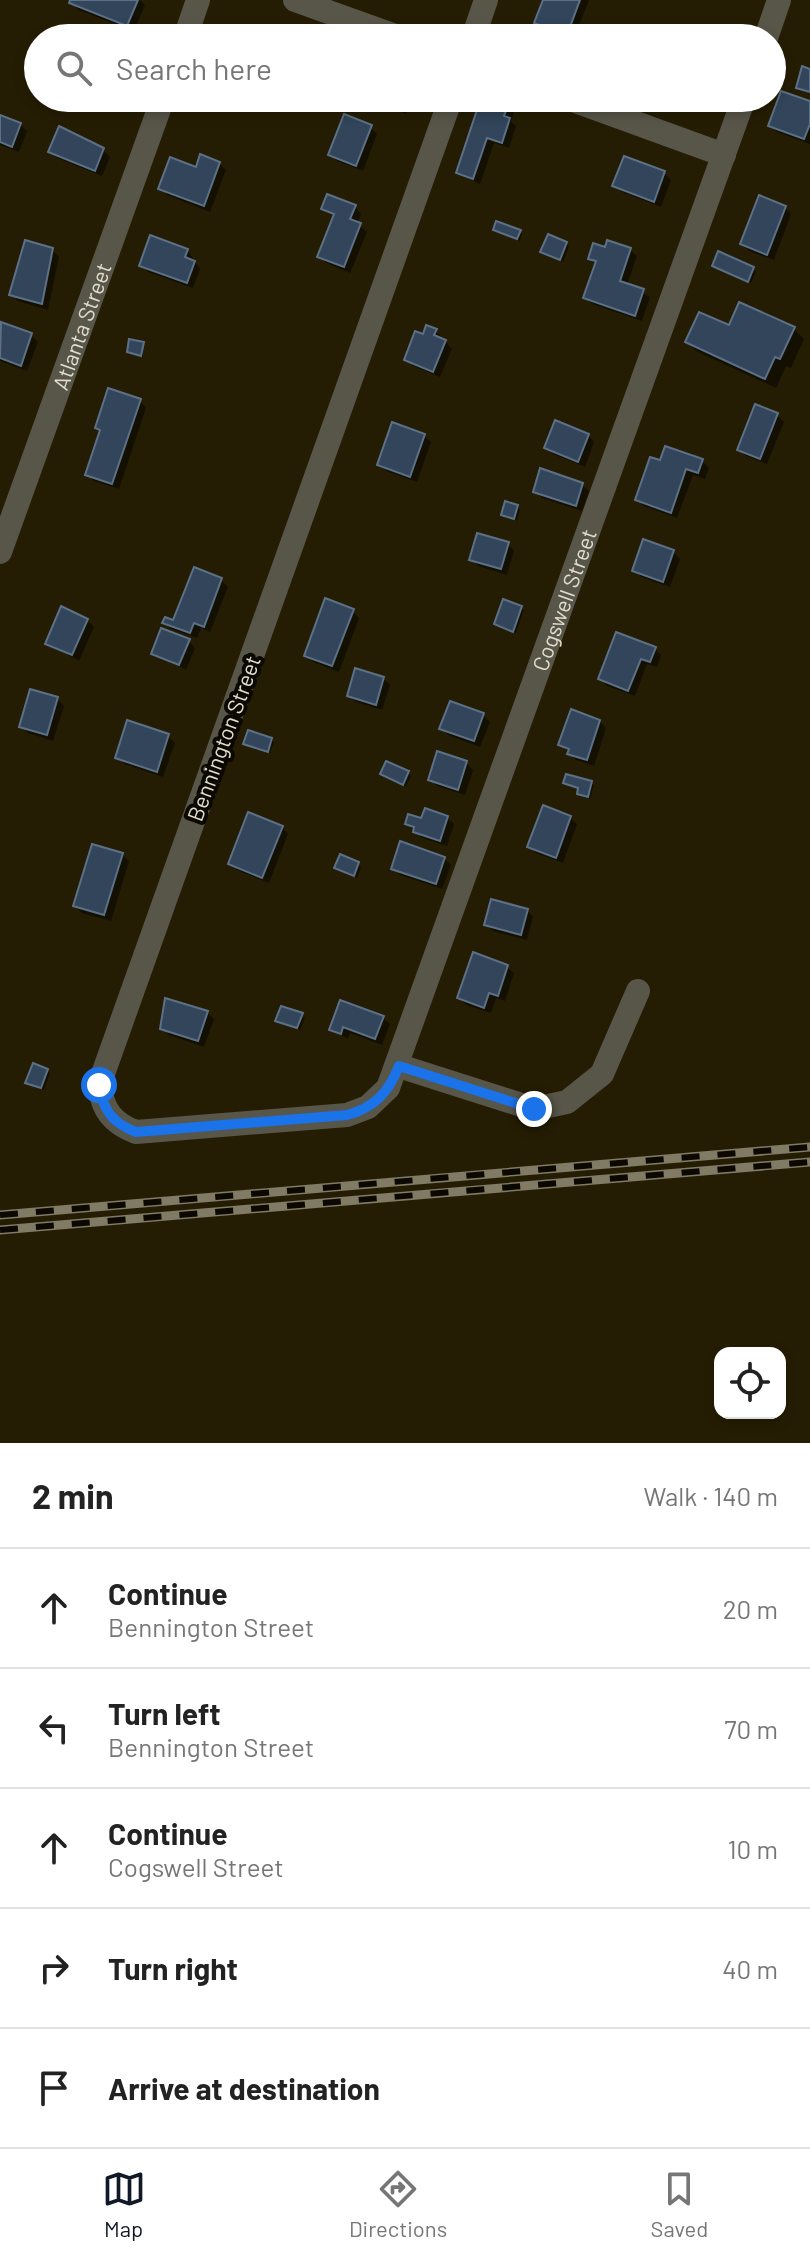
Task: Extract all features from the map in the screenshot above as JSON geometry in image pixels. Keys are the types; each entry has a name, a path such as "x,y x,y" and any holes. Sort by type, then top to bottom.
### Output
{"street":[{"path":"190,24 198,0"},
{"path":"295,0 362,24"},
{"path":"478,24 486,0"},
{"path":"771,24 779,0"},
{"name":"Atlanta Street","path":"0,552 158,112"},
{"name":"Bennington Street","path":"378,1100 347,1115 136,1132 120,1126 109,1116 99,1085 446,112"},
{"path":"606,112 724,155"},
{"name":"Cogswell Street","path":"378,1100 399,1066 739,112"},
{"path":"399,1066 534,1109 567,1102 602,1074 638,991"}],"building":[{"path":"70,0 138,0 128,24 69,3"},
{"path":"543,0 580,0 571,24 534,23"},
{"path":"802,66 810,69 810,92 796,88"},
{"path":"786,93 810,101 810,124 804,139 768,126 773,112 786,112"},
{"path":"476,112 506,112 504,116 510,118 502,143 487,138 473,179 456,173"},
{"path":"344,114 372,125 356,166 328,155"},
{"path":"0,115 21,123 12,147 0,142"},
{"path":"59,126 104,148 95,171 48,152"},
{"path":"200,154 220,162 204,206 158,189 170,157 196,167"},
{"path":"624,156 665,171 654,202 612,186"},
{"path":"327,194 356,205 350,219 361,223 344,267 317,257 334,214 321,209"},
{"path":"759,195 786,206 767,255 740,244"},
{"path":"496,221 521,230 517,239 493,230"},
{"path":"548,234 567,242 560,260 540,252"},
{"path":"150,235 188,249 185,257 195,261 187,283 139,266"},
{"path":"25,240 53,248 42,304 9,295"},
{"path":"607,240 631,248 620,281 644,289 635,316 583,298 596,261 588,259 593,243 605,247"},
{"path":"718,251 754,267 748,282 712,266"},
{"path":"739,302 795,327 780,359 775,357 765,379 685,342 699,312 729,325"},
{"path":"1,322 32,333 21,366 0,358"},
{"path":"426,325 437,329 434,335 446,340 433,372 404,360 415,331 423,334"},
{"path":"129,339 144,342 141,356 127,352"},
{"path":"108,388 141,399 112,484 85,475 100,430 95,428"},
{"path":"755,404 778,413 760,459 737,450"},
{"path":"555,420 589,434 578,462 544,448"},
{"path":"392,422 425,434 410,477 377,465"},
{"path":"665,446 703,459 698,473 686,469 671,513 635,500 650,457 660,460"},
{"path":"540,468 583,483 576,506 533,492"},
{"path":"505,501 518,505 514,519 501,515"},
{"path":"477,533 509,542 501,569 469,560"},
{"path":"643,539 674,550 663,582 632,571"},
{"path":"194,567 222,578 204,627 194,623 190,633 162,623 165,617 173,620"},
{"path":"325,598 354,609 332,666 304,656"},
{"path":"503,599 522,606 513,632 494,624"},
{"path":"61,606 88,619 72,655 45,644"},
{"path":"161,628 190,639 179,665 151,654"},
{"path":"616,632 656,647 650,662 641,659 628,691 598,679"},
{"path":"355,668 384,677 376,705 347,696"},
{"path":"30,689 58,697 47,735 19,727"},
{"path":"450,701 484,713 474,741 439,729"},
{"path":"571,709 600,720 587,760 567,754 569,749 558,745"},
{"path":"127,720 169,734 157,772 115,758"},
{"path":"248,730 272,738 268,752 243,744"},
{"path":"437,751 467,761 458,790 428,780"},
{"path":"386,761 409,771 403,785 380,774"},
{"path":"566,774 592,781 588,797 577,794 578,788 563,783"},
{"path":"543,805 571,816 556,858 527,847"},
{"path":"425,808 448,816 440,841 413,832 414,827 405,824 408,814 421,818"},
{"path":"248,812 283,826 262,878 228,864"},
{"path":"400,841 445,857 436,884 391,869"},
{"path":"92,844 123,853 104,915 73,906"},
{"path":"340,854 359,862 354,876 334,868"},
{"path":"491,899 528,909 521,935 484,925"},
{"path":"473,952 508,965 498,996 489,993 484,1008 457,998"},
{"path":"165,998 208,1011 198,1041 160,1029"},
{"path":"340,1000 384,1016 375,1039 343,1027 341,1034 329,1030"},
{"path":"281,1006 303,1013 297,1028 275,1021"},
{"path":"33,1063 48,1069 41,1088 25,1083"}],"railway":[{"path":"0,1215 810,1147"},
{"path":"0,1230 810,1162"}],"route":[{"path":"99,1085 109,1116 120,1126 136,1132 347,1115 378,1100 399,1066 534,1109"}]}
